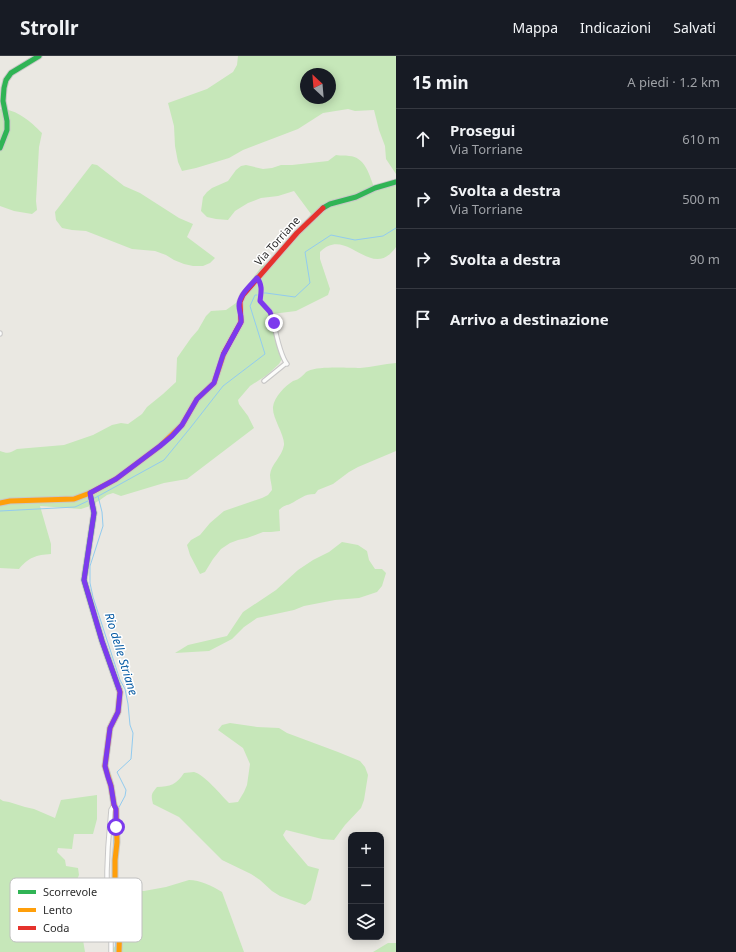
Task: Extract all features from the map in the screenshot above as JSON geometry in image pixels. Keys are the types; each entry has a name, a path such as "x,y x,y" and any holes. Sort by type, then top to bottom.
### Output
{"street":[{"path":"0,148 5,138 7,128 4,107 4,82 11,73 39,56"},
{"name":"Via Torriane","path":"0,503 10,501 91,497 160,446 182,425 197,399 215,381 223,355 241,322 242,318 239,305 240,299 297,232 322,208 330,204 356,197 375,188 396,182"},
{"path":"257,278 260,282 260,301 272,315 284,361 287,364 264,381"},
{"path":"91,497 94,513 84,580 102,641 120,692 118,712 110,728 105,766 116,809 117,842 114,878"},
{"path":"107,878 111,810 116,809"},
{"path":"119,942 119,952"}],"green space":[{"path":"238,56 396,56 396,174 386,159 385,146 374,110 355,111 348,109 323,113 298,129 243,150 229,158 182,171 178,162 175,146 174,126 168,103 207,89 233,72 237,65"},
{"path":"0,109 12,111 18,114 42,133 39,147 36,201 37,210 32,214 14,211 0,206"},
{"path":"336,155 349,156 359,159 366,167 374,187 396,180 396,247 387,256 377,259 368,257 340,244 330,245 320,252 320,259 330,289 328,295 296,311 272,314 283,357 279,364 267,375 250,386 238,400 254,428 187,479 164,483 121,496 113,493 107,495 90,506 81,509 40,506 51,544 51,554 33,557 19,569 0,568 0,451 9,453 17,449 64,445 93,435 112,425 121,423 128,424 142,414 147,407 176,382 177,358 198,330 206,316 211,311 226,310 236,303 262,266 272,260 311,214 294,191 278,196 261,198 248,203 235,211 228,220 216,219 207,217 201,211 203,197 207,192 212,188 228,181 241,166 246,165 263,169 272,168 281,165 328,161"},
{"path":"92,164 97,165 124,186 140,193 179,218 193,224 187,237 215,258 210,263 203,266 193,266 184,264 155,251 132,249 86,231 62,228 56,220 55,212"},
{"path":"396,363 396,451 358,467 333,484 318,490 315,494 305,496 283,506 279,510 280,531 263,532 230,543 221,549 205,572 200,574 190,555 187,545 191,540 200,535 210,523 224,511 262,498 268,495 272,490 270,477 271,471 284,445 283,436 274,416 273,407 275,399 283,389 293,381 300,378 307,371 313,369 360,368"},
{"path":"342,542 358,545 367,551 369,560 375,569 382,569 386,573 382,586 377,592 359,598 335,600 304,606 294,610 257,618 244,627 232,639 209,651 175,653 188,645 227,636 243,612 276,590 298,570 329,552"},
{"path":"230,723 257,727 279,728 287,733 360,761 365,767 368,775 364,800 361,808 345,825 334,840 322,839 286,830 283,835 308,866 319,869 311,900 305,905 280,896 251,874 222,860 179,817 153,804 152,795 157,787 173,784 179,780 184,773 194,772 208,781 229,803 238,802 247,785 250,764 243,748 218,730 222,725"},
{"path":"97,795 97,819 93,834 74,834 72,849 58,848 57,852 65,860 66,866 78,868 79,875 78,878 10,878 10,942 83,942 85,952 0,952 0,799 34,809 55,818 61,800"},
{"path":"189,880 206,884 222,892 244,952 112,952 118,942 142,942 142,891 166,887"},
{"path":"388,943 396,943 396,952 373,952"}],"waterway":[{"path":"264,293 295,297 310,283 305,252 331,235 355,240 383,236 396,228"},
{"path":"93,499 164,460 223,386 265,354 250,306 255,295 257,295"},
{"name":"Rio delle Striane","path":"98,496 102,512 103,526 90,566 90,583 93,597 120,680 125,689 130,725 133,733 131,759 117,772 126,790 125,796 118,809"},
{"path":"0,511 75,507 90,500"},
{"name":"Rio delle Striane","path":"113,860 114,829"},
{"name":"Rio delle Striane","path":"116,942 116,952"}],"traffic: fast":[{"path":"0,148 7,130 7,121 3,101 6,80 11,73 39,56"},
{"path":"323,208 330,204 356,197 375,188 396,182"},
{"path":"90,493 94,513 84,580 102,641 119,689"}],"traffic: slow":[{"path":"0,503 10,501 74,499 90,493 116,479 160,446 182,425 197,399 214,383 224,353"},
{"path":"115,878 117,842 116,809 105,766 110,728 118,712 119,689"},
{"path":"119,942 119,952"}],"traffic: jam":[{"path":"224,353 241,322 240,302 243,295 297,233 323,208"}],"route":[{"path":"116,827 116,809 105,766 110,728 118,712 120,692 102,641 84,580 94,513 90,493 116,479 160,446 182,425 197,399 214,383 221,358 241,322 242,318 239,305 240,299 257,278 260,282 260,301 272,315 274,323"}]}
